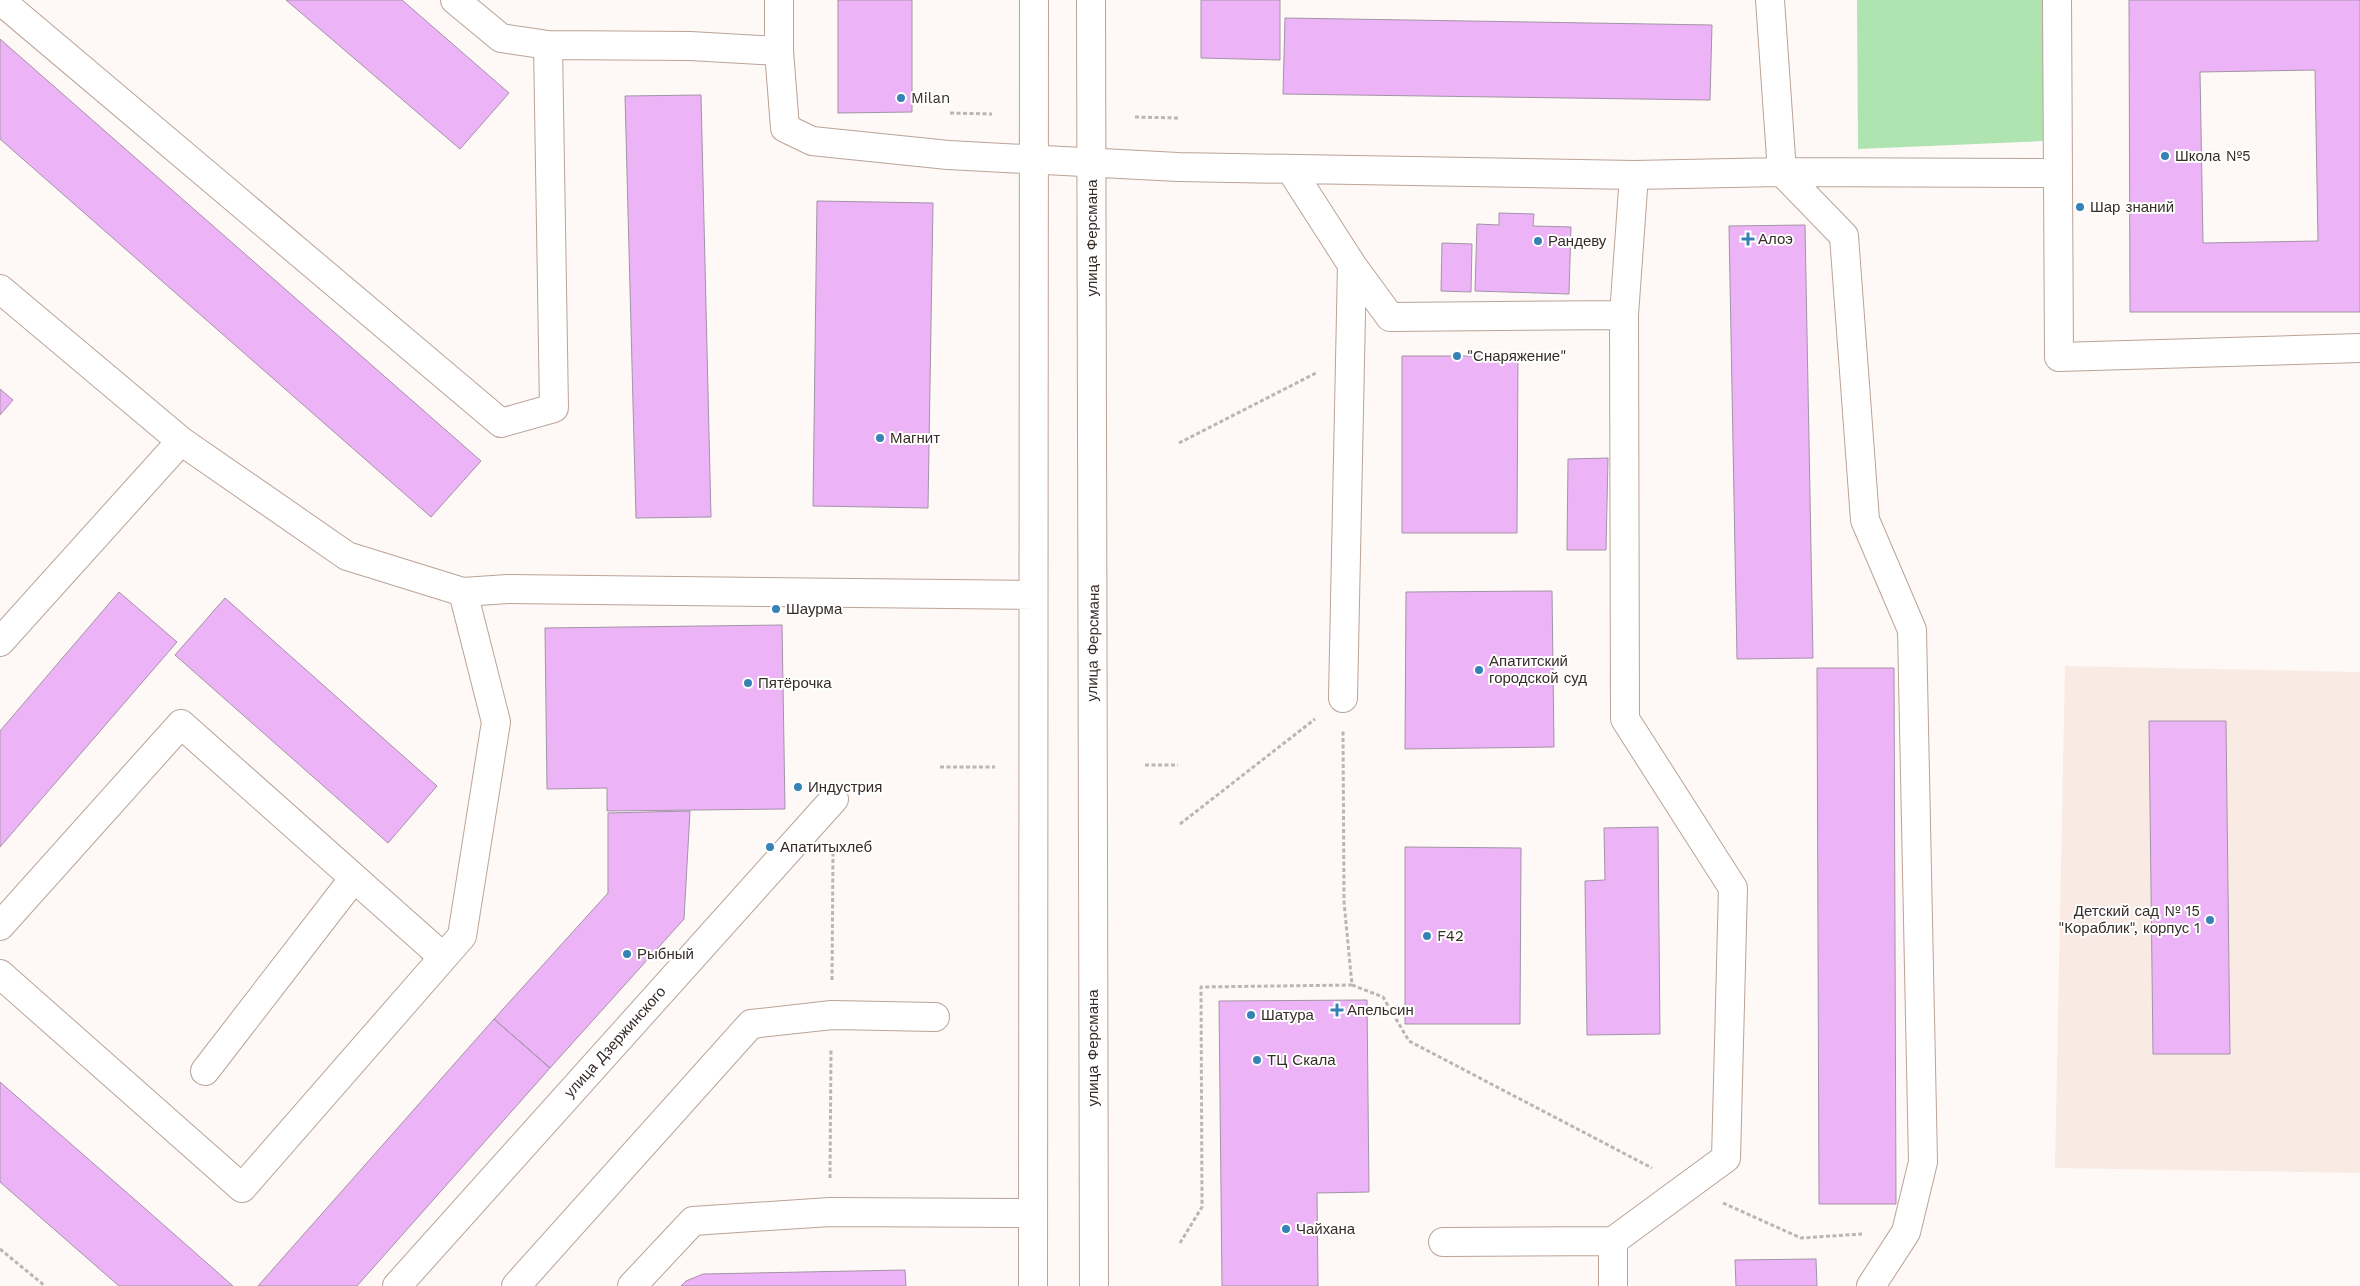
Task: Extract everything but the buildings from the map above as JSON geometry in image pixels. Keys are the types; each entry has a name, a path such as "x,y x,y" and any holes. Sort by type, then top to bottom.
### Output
{"street":[{"path":"0,0 501,423 554,408 548,45"},
{"path":"456,0 501,38 548,45 690,46 779,51"},
{"path":"779,0 779,51 785,128 812,141 948,155 1291,170 1634,175 1782,172 2058,173"},
{"path":"1033,1286 1034,0"},
{"name":"улица Ферсмана","path":"1091,0 1094,1286"},
{"path":"1770,0 1782,172 1844,236 1865,520 1912,630 1922,1162 1906,1232 1872,1286"},
{"path":"2057,0 2059,357 2360,348"},
{"path":"1291,170 1352,265 1390,317 1624,315"},
{"path":"1443,1242 1612,1240 1726,1158 1733,888 1625,719 1624,315 1634,175"},
{"path":"1343,698 1352,265"},
{"path":"0,289 181,441 347,556 463,592 508,589 1033,595"},
{"path":"0,642 181,441"},
{"path":"0,974 242,1188 462,936 496,722 463,592"},
{"path":"0,926 181,724 443,957"},
{"name":"улица Дзержинского","path":"397,1286 834,799"},
{"path":"205,1071 354,878"},
{"path":"516,1286 751,1024 832,1015 935,1017"},
{"path":"632,1286 693,1221 830,1212 1033,1213"},
{"path":"1612,1240 1613,1286"}],"path":[{"path":"950,113 992,114"},
{"path":"1135,117 1178,118"},
{"path":"1179,443 1350,355"},
{"path":"1343,698 1344,902 1352,985"},
{"path":"1180,824 1343,698"},
{"path":"1145,765 1178,765"},
{"path":"940,767 995,767"},
{"path":"1180,1243 1202,1207 1201,987 1352,985 1383,997 1409,1041 1687,1186 1801,1238 1906,1232"},
{"path":"0,1249 44,1286"}],"shaded area":[{"name":"Детский сад № 15 \"Кораблик\", корпус 1","path":"2065,666 2360,672 2360,1173 2055,1168"}],"green space":[{"path":"1857,0 2043,0 2044,141 1858,149"}],"place":[{"name":"Milan","path":"901,98"},
{"name":"Школа №5","path":"2165,156"},
{"name":"Шар знаний","path":"2080,207"},
{"name":"Алоэ","path":"1748,239"},
{"name":"Рандеву","path":"1538,241"},
{"name":"\"Снаряжение\"","path":"1457,356"},
{"name":"Магнит","path":"880,438"},
{"name":"Шаурма","path":"776,609"},
{"name":"Апатитский городской суд","path":"1479,670"},
{"name":"Пятёрочка","path":"748,683"},
{"name":"Индустрия","path":"798,787"},
{"name":"Апатитыхлеб","path":"770,847"},
{"name":"Детский сад № 15 \"Кораблик\", корпус 1","path":"2210,920"},
{"name":"F42","path":"1427,936"},
{"name":"Рыбный","path":"627,954"},
{"name":"Апельсин","path":"1337,1010"},
{"name":"Шатура","path":"1251,1015"},
{"name":"ТЦ Скала","path":"1257,1060"},
{"name":"Чайхана","path":"1286,1229"}]}
